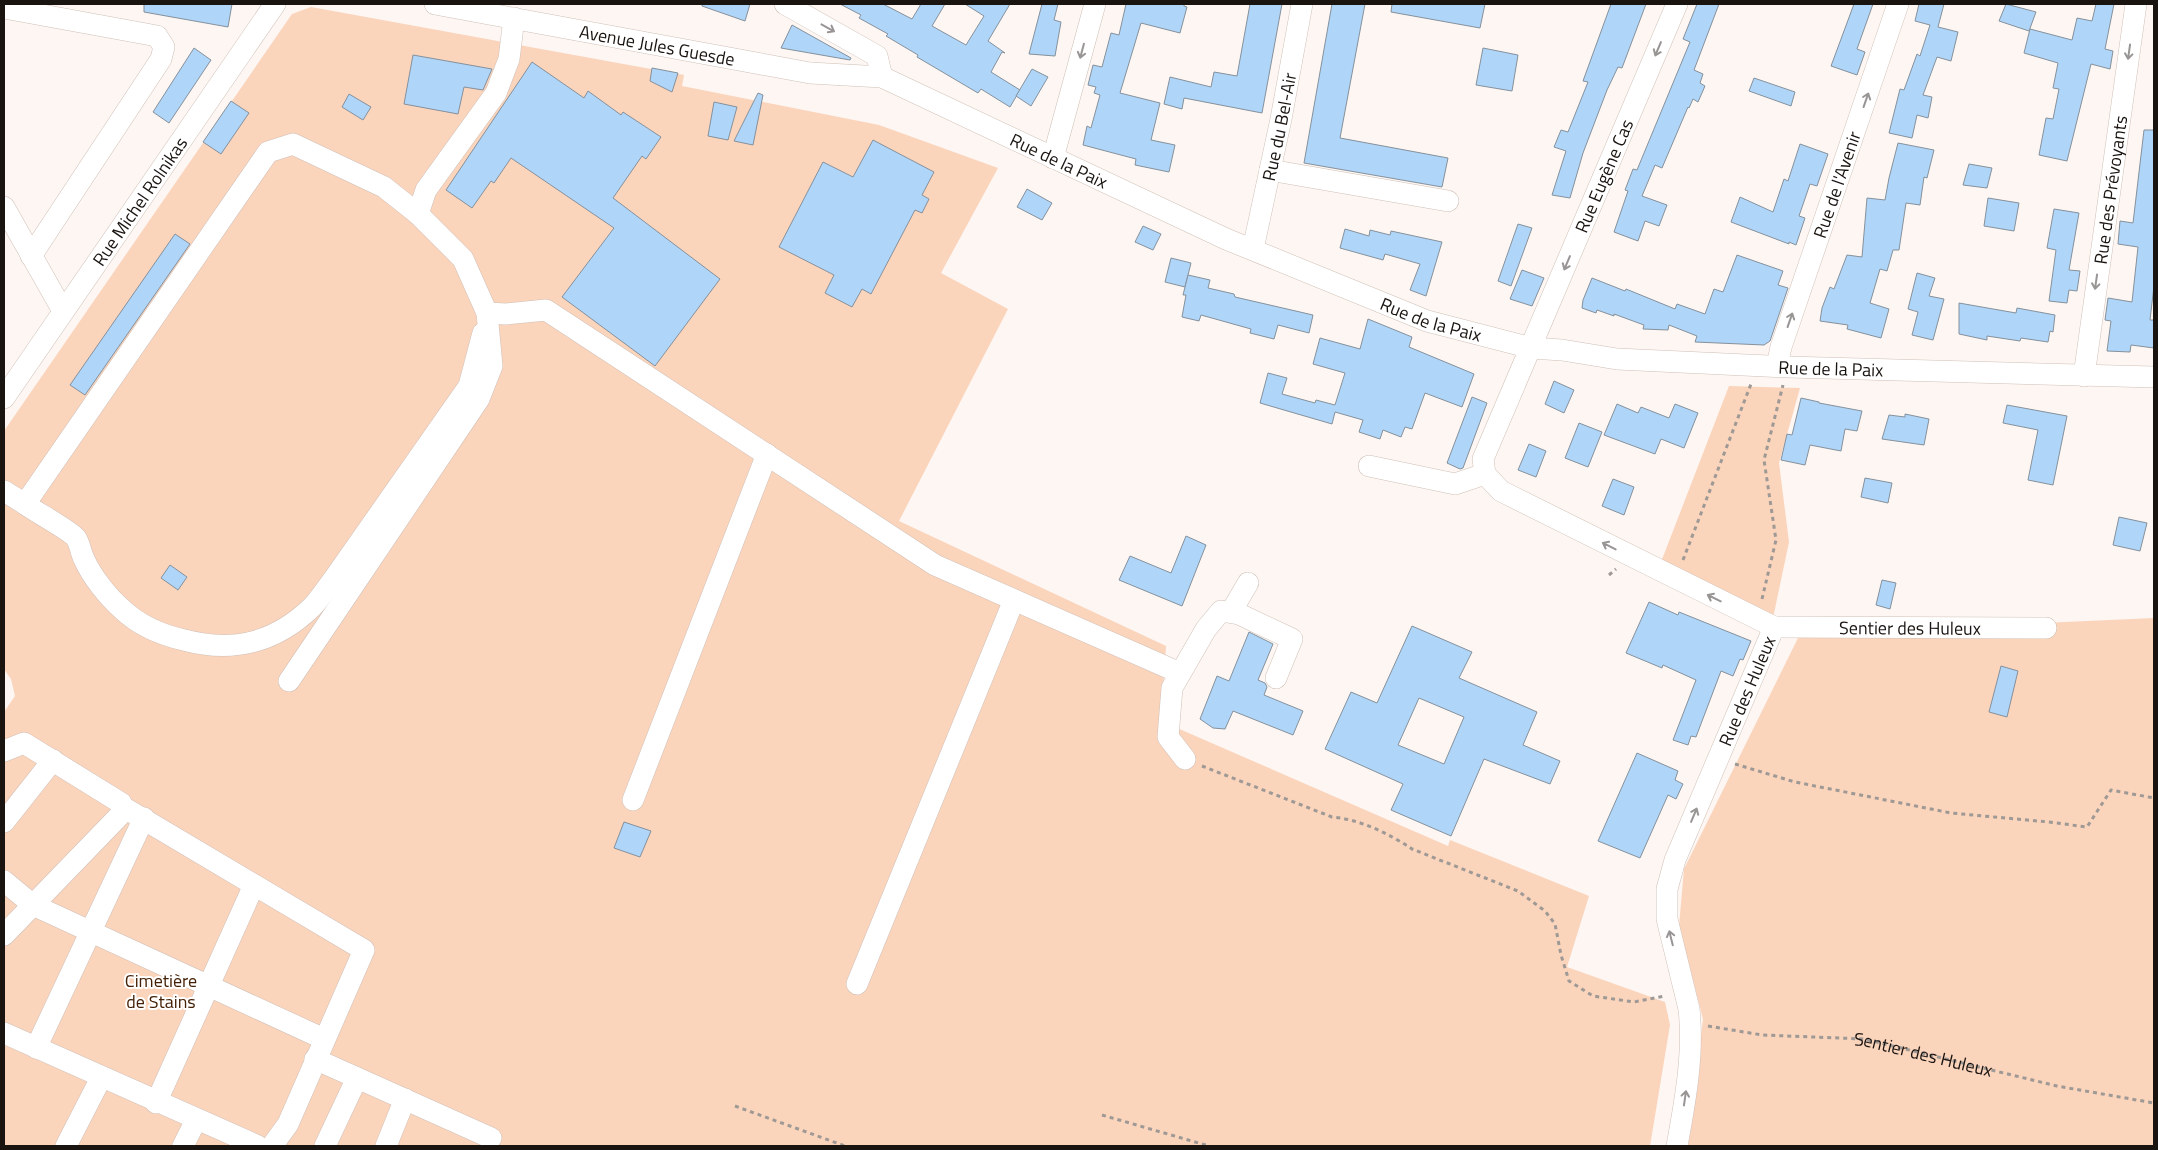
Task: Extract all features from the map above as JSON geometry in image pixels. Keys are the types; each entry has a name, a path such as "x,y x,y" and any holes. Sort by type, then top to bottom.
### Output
{"street":[{"name":"Rue Michel Rolnikas","path":"4,398 275,4"},
{"name":"Avenue Jules Guesde","path":"435,4 810,73 882,78"},
{"path":"785,4 878,56 882,78"},
{"path":"1053,158 1095,4"},
{"name":"Rue du Bel-Air","path":"1253,249 1302,4"},
{"name":"Rue Eugène Cas","path":"1531,348 1677,4"},
{"name":"Rue de l'Avenir","path":"1774,366 1898,4"},
{"name":"Rue des Prévoyants","path":"2084,376 2136,4"},
{"path":"4,8 156,36 164,47 161,58 31,256"},
{"path":"418,214 426,190 496,93 509,59 514,18"},
{"name":"Rue de la Paix","path":"882,78 1226,239 1427,321 1531,348 1562,350 1617,358 1774,366 2154,377"},
{"path":"25,504 268,152 293,144 384,187 418,214 463,259 487,313 492,366 479,399 289,681"},
{"path":"1270,170 1448,201"},
{"path":"4,206 64,311"},
{"path":"487,313 506,314 546,310 935,565 1180,673"},
{"path":"4,491 75,538 84,560 99,582 124,611 150,628 174,638 203,645 229,646 262,640 287,627 313,606 469,386 480,348 487,313"},
{"path":"1369,466 1455,484 1484,474 1483,459 1531,348"},
{"path":"633,800 767,454"},
{"name":"Rue des Huleux","path":"1484,474 1501,491 1766,623 1718,758 1675,860 1667,889 1666,919 1684,986 1691,1022 1686,1093 1677,1146"},
{"path":"1230,612 1248,583"},
{"path":"857,984 1014,600"},
{"path":"1185,760 1168,737 1172,688 1206,629 1222,611 1240,614 1292,639 1276,678"},
{"name":"Sentier des Huleux","path":"1766,623 2046,628"},
{"path":"4,751 24,744 53,760 121,803 123,807 364,950 288,1124 272,1146"},
{"path":"4,822 53,760"},
{"path":"4,935 122,812 123,807"},
{"path":"36,1048 144,818"},
{"path":"4,881 33,905 324,1039"},
{"path":"156,1103 254,885"},
{"path":"4,1034 156,1103 257,1146"},
{"path":"315,1059 491,1138"},
{"path":"66,1146 101,1078"},
{"path":"325,1146 357,1078"},
{"path":"386,1146 405,1099"},
{"path":"183,1146 196,1120"}],"path":[{"path":"1675,579 1774,366"},
{"path":"1766,623 1776,540 1764,460 1774,366"},
{"path":"1718,758 1796,782 1951,813 2087,827 2111,790 2154,798"},
{"path":"1185,760 1332,817 1344,818 1398,840 1412,849 1518,891 1545,911 1555,924 1561,955 1569,981 1593,996 1634,1002 1663,997 1684,986"},
{"name":"Sentier des Huleux","path":"1691,1022 1762,1035 1864,1039 2057,1086 2154,1103"},
{"path":"735,1106 845,1146"},
{"path":"1102,1115 1209,1146"}],"green space":[{"name":"Cimetière de Stains","path":"311,7 684,75 682,86 879,125 998,168 941,273 1008,309 899,521 1166,646 1161,721 1448,846 1450,840 1589,896 1567,967 1665,1002 1670,1025 1650,1146 4,1146 4,712 15,696 11,679 4,669 4,431 292,14"},
{"path":"1729,386 1800,388 1779,463 1789,542 1773,618 1661,562"},
{"path":"2154,618 2154,1146 1688,1146 1703,1019 1679,926 1684,869 1800,634"}],"building":[{"path":"144,4 232,4 228,27 144,12"},
{"path":"702,4 750,4 745,21 702,6"},
{"path":"840,4 883,4 912,19 921,4 945,4 932,26 966,45 984,16 965,4 1010,4 988,41 1005,53 1002,52 991,72 1020,90 1010,107 981,89 978,93 917,57 918,55 886,36 888,34 859,18 861,15"},
{"path":"1042,4 1058,4 1054,20 1061,22 1055,56 1029,54"},
{"path":"1126,4 1184,4 1187,7 1180,33 1141,23 1120,93 1160,103 1151,140 1175,145 1169,172 1135,165 1136,159 1083,145 1087,126 1091,128 1100,95 1094,93 1096,87 1088,85 1093,65 1102,67 1111,33 1119,35"},
{"path":"1250,4 1282,4 1262,113 1184,98 1182,109 1164,104 1170,77 1211,87 1214,72 1237,76"},
{"path":"1332,4 1365,4 1340,138 1448,158 1442,187 1304,163"},
{"path":"1392,4 1485,4 1480,28 1391,12"},
{"path":"1611,4 1646,4 1622,68 1618,67 1607,90 1583,153 1570,198 1552,195 1566,151 1554,147 1561,130 1568,132 1588,82 1583,81"},
{"path":"1697,4 1719,4 1694,70 1703,74 1700,83 1705,86 1698,102 1693,99 1688,107 1662,168 1655,165 1642,196 1667,205 1659,226 1645,221 1638,241 1614,232 1628,191 1625,190 1633,169 1637,170 1690,42 1683,39"},
{"path":"1854,4 1873,4 1857,49 1865,52 1857,75 1831,66"},
{"path":"1919,4 1944,4 1938,27 1958,32 1951,61 1937,57 1923,95 1932,97 1928,118 1917,115 1912,138 1889,133 1900,89 1904,90 1917,54 1920,56 1930,25 1915,21"},
{"path":"2006,4 2036,12 2029,31 1999,21"},
{"path":"2096,4 2114,4 2105,49 2113,51 2110,69 2091,64 2067,161 2039,155 2046,118 2053,119 2059,89 2053,88 2058,63 2024,53 2030,29 2072,40 2077,18 2092,21"},
{"path":"792,25 851,58 850,60 781,48"},
{"path":"194,48 211,60 169,123 153,112"},
{"path":"1483,48 1518,55 1512,91 1476,85"},
{"path":"413,55 492,69 483,90 464,87 458,114 404,104"},
{"path":"532,62 584,98 588,91 621,115 623,112 661,137 646,159 642,156 613,198 720,279 655,366 562,297 614,228 511,158 494,183 491,181 472,208 446,190"},
{"path":"652,68 678,73 672,92 650,81"},
{"path":"1032,69 1048,77 1031,106 1016,96"},
{"path":"1754,78 1795,92 1791,106 1749,91"},
{"path":"758,93 763,95 753,145 734,141"},
{"path":"349,94 371,107 363,120 342,107"},
{"path":"231,101 249,113 221,154 203,142"},
{"path":"714,102 737,107 728,140 708,136"},
{"path":"2144,130 2154,130 2154,286 2150,320 2154,320 2154,348 2131,345 2130,352 2107,351 2111,321 2105,320 2108,298 2132,302 2138,247 2118,244 2120,221 2133,223"},
{"path":"873,140 934,172 922,195 929,199 922,213 915,210 871,294 862,289 852,307 825,293 834,275 779,247 823,162 853,177"},
{"path":"1898,143 1934,150 1927,178 1924,177 1920,205 1906,203 1899,250 1893,250 1887,271 1880,269 1870,303 1889,309 1881,338 1847,329 1848,325 1820,321 1822,308 1830,287 1834,289 1847,255 1862,257 1867,198 1885,200"},
{"path":"1800,144 1828,154 1817,186 1810,184 1799,216 1805,218 1796,245 1731,222 1740,197 1773,212 1784,179 1788,181"},
{"path":"1969,164 1992,168 1987,188 1963,185"},
{"path":"1027,189 1052,203 1042,220 1017,207"},
{"path":"1988,198 2019,203 2014,231 1984,226"},
{"path":"2054,209 2079,213 2069,270 2080,271 2077,291 2069,290 2067,303 2049,301 2056,250 2047,248"},
{"path":"1518,224 1532,228 1511,286 1498,281"},
{"path":"1143,226 1161,234 1153,250 1135,242"},
{"path":"1345,229 1369,236 1370,230 1390,235 1391,231 1442,242 1426,296 1410,290 1420,264 1385,254 1383,260 1340,248"},
{"path":"175,234 190,244 85,395 70,385"},
{"path":"1737,255 1783,271 1778,285 1788,288 1770,341 1764,345 1695,342 1697,336 1669,325 1668,330 1643,329 1644,325 1614,314 1614,316 1597,310 1596,313 1582,308 1583,300 1592,278 1625,291 1626,289 1675,309 1677,304 1705,314 1714,289 1723,292"},
{"path":"1171,258 1191,263 1185,287 1165,282"},
{"path":"1522,270 1544,278 1532,306 1510,299"},
{"path":"1917,273 1935,278 1929,296 1944,299 1933,340 1912,335 1918,312 1908,309"},
{"path":"1188,275 1210,280 1208,288 1234,294 1235,297 1313,315 1309,333 1278,325 1274,339 1250,333 1251,329 1201,315 1199,321 1182,317 1186,295 1183,295"},
{"path":"1959,303 2016,313 2017,308 2055,315 2053,332 2050,331 2048,342 2021,338 2020,341 1987,336 1987,340 1959,334"},
{"path":"1368,319 1412,337 1409,347 1474,374 1462,407 1425,393 1412,429 1405,427 1401,437 1383,430 1380,439 1359,432 1363,420 1335,412 1332,424 1260,403 1268,373 1287,378 1282,394 1315,403 1316,400 1335,405 1345,373 1313,364 1320,338 1360,349"},
{"path":"1554,381 1574,390 1564,413 1545,404"},
{"path":"1472,397 1487,403 1463,468 1460,469 1447,463"},
{"path":"1801,398 1862,411 1857,431 1845,429 1841,451 1810,445 1805,465 1781,460 1787,434 1792,435"},
{"path":"1617,404 1638,413 1641,407 1669,418 1675,404 1698,413 1684,448 1661,439 1655,454 1604,435"},
{"path":"2007,405 2067,416 2053,485 2028,480 2038,430 2003,423"},
{"path":"1905,414 1929,419 1924,445 1882,439 1889,415 1905,417"},
{"path":"1579,423 1602,432 1588,467 1565,458"},
{"path":"1529,444 1546,451 1536,477 1518,470"},
{"path":"1865,478 1892,483 1888,503 1861,497"},
{"path":"1613,479 1634,487 1624,515 1602,506"},
{"path":"2119,517 2147,523 2140,551 2113,545"},
{"path":"1186,536 1206,545 1182,606 1119,580 1130,556 1171,573"},
{"path":"170,565 187,577 178,590 161,578"},
{"path":"1882,580 1896,583 1890,609 1876,605"},
{"path":"1649,602 1678,615 1679,612 1751,641 1743,660 1740,659 1733,676 1721,671 1696,737 1691,736 1688,745 1673,740 1696,680 1663,665 1662,668 1626,653"},
{"path":"1412,626 1472,652 1459,678 1537,712 1523,745 1560,761 1550,784 1484,759 1451,836 1391,810 1403,784 1325,749 1351,692 1377,703","holes":["1419,698 1464,717 1444,764 1398,745"]},
{"path":"1249,632 1273,644 1258,680 1265,683 1267,687 1264,695 1303,711 1293,735 1233,711 1225,729 1213,728 1200,719 1217,676 1229,681"},
{"path":"2001,666 2018,671 2007,717 1989,712"},
{"path":"1637,753 1678,771 1675,780 1683,784 1676,799 1668,795 1640,858 1598,841"},
{"path":"624,822 651,831 640,857 614,848"}]}
